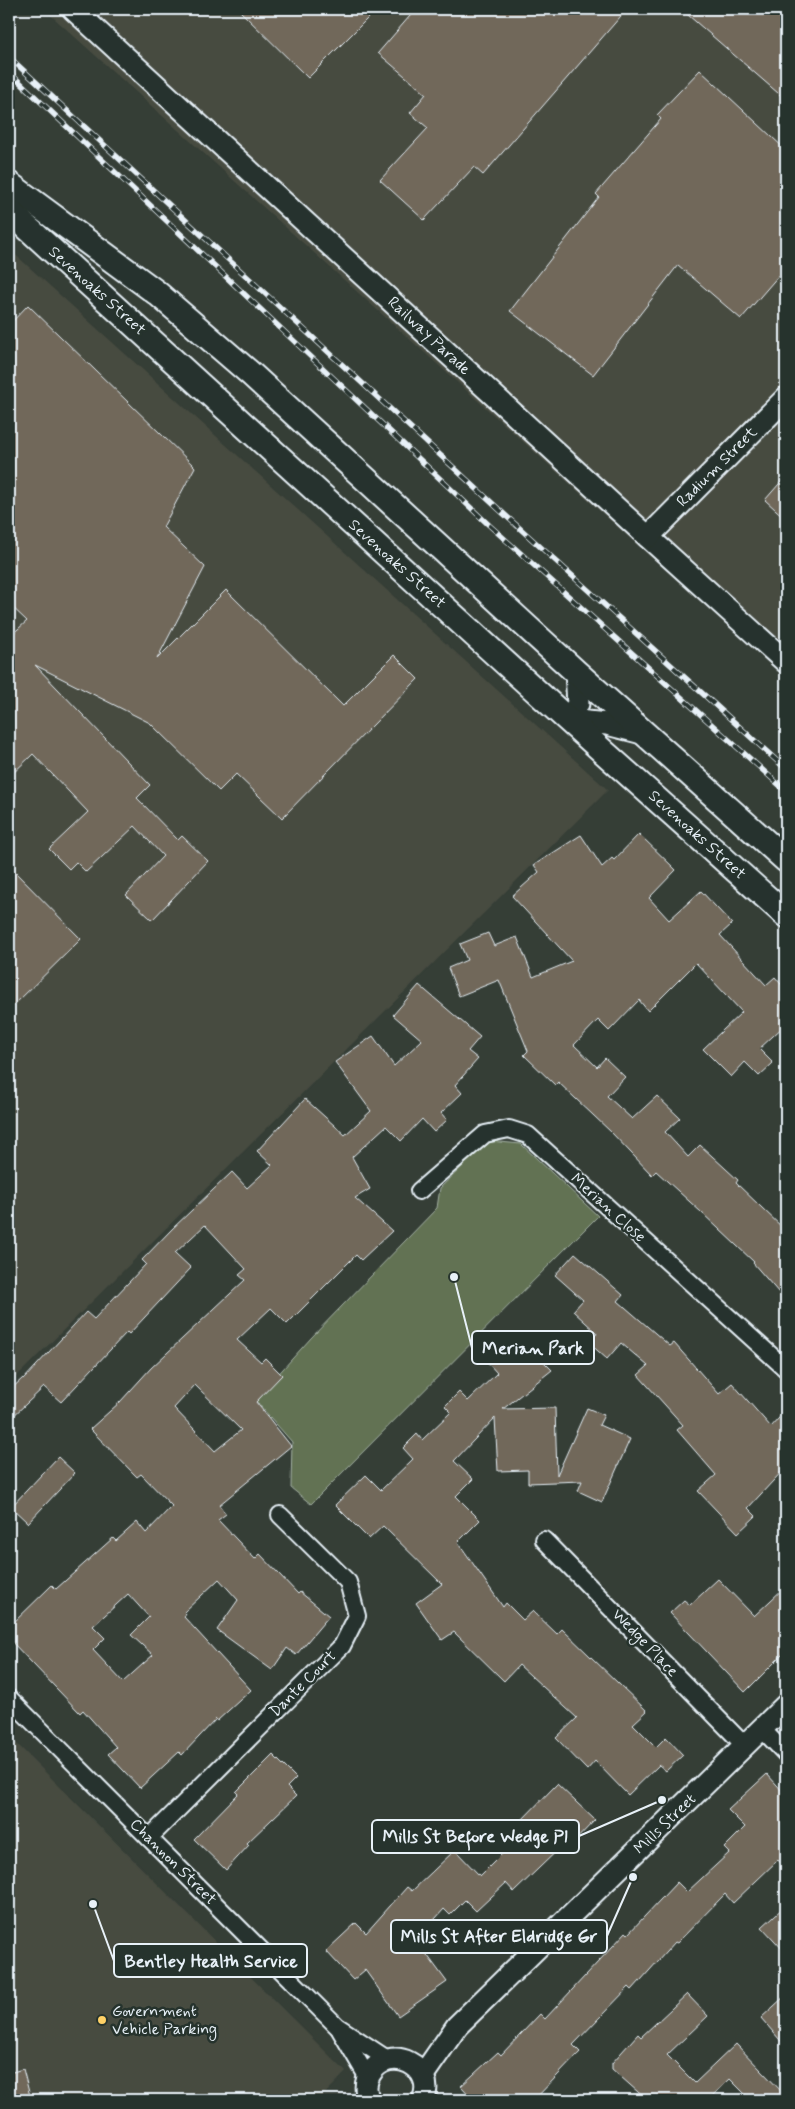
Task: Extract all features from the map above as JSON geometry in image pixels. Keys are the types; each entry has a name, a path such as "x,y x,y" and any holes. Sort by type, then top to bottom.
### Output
{"main road":[{"name":"Sevenoaks Street","path":"9,184 158,293 302,419 576,672 786,860"},
{"name":"Sevenoaks Street","path":"9,211 568,720 786,915"}],"street":[{"name":"Railway Parade","path":"73,9 786,662"},
{"name":"Radium Street","path":"648,537 786,398"},
{"path":"576,672 578,704 568,720 607,724 646,734"},
{"name":"Merian Close","path":"418,1191 485,1134 509,1129 528,1135 786,1369"},
{"name":"Dante Court","path":"149,1838 342,1646 357,1616 348,1582 280,1515"},
{"name":"Wedge Place","path":"544,1540 745,1746"},
{"name":"Channon Street","path":"9,1698 337,2026 396,2060"},
{"name":"Mills Street","path":"423,2075 458,2026 786,1705"},
{"path":"762,1729 786,1754"},
{"name":"Channon Street","path":"337,2026 367,2094"},
{"name":"Mills Street","path":"367,2094 379,2064 396,2060 458,2026"},
{"path":"396,2060 412,2063 423,2075 426,2090 424,2099"}],"shaded area":[{"path":"44,9 786,9 786,679"},
{"path":"9,249 608,790 9,1384"},
{"path":"9,1736 346,2072 319,2100 9,2100"}],"green space":[{"path":"489,1141 521,1144 598,1216 311,1504 291,1488 292,1442 255,1400 311,1338 437,1208 440,1188"}],"building":[{"path":"238,9 377,9 308,78"},
{"path":"416,9 627,9 483,175 474,167 424,220 380,180 428,128 410,113 426,94 378,53"},
{"path":"681,9 786,9 786,100"},
{"path":"700,70 786,150 786,267 741,319 678,265 593,375 510,311 599,197 596,194 661,119 657,115"},
{"path":"28,305 195,467 163,527 205,567 157,659 226,590 343,706 394,655 418,679 282,818 236,774 219,791 150,723 35,665 150,785 137,798 178,840 182,836 208,861 152,920 126,895 163,856 135,826 86,872 76,862 69,869 49,849 88,812 33,754 9,777 9,637 27,621 9,604 9,325"},
{"path":"786,476 786,519 765,500"},
{"path":"639,834 676,870 649,898 669,920 701,891 732,924 720,935 766,985 775,977 786,990 786,1024 759,1049 773,1063 759,1076 745,1062 731,1077 703,1049 742,1012 696,963 648,1011 639,1000 609,1031 598,1020 574,1045 597,1067 605,1058 625,1077 607,1096 632,1119 657,1096 680,1118 665,1132 688,1157 700,1145 738,1180 736,1183 786,1231 786,1301 754,1262 701,1212 656,1171 652,1175 611,1132 558,1082 555,1085 524,1055 528,1051 499,980 459,996 448,968 467,960 460,944 488,933 494,946 517,937 533,977 572,961 512,896 539,872 534,865 581,835 602,867 612,858 614,860"},
{"path":"9,866 81,939 9,1010"},
{"path":"419,985 480,1037 468,1051 478,1059 455,1085 462,1093 441,1113 447,1120 434,1132 422,1119 401,1141 386,1126 352,1157 370,1189 355,1198 392,1231 361,1260 356,1255 287,1324 271,1308 237,1340 261,1362 265,1358 282,1375 256,1402 291,1446 219,1505 226,1514 218,1520 255,1559 260,1554 298,1594 300,1592 329,1616 296,1655 287,1648 272,1670 217,1630 238,1600 219,1579 184,1612 186,1614 184,1617 251,1690 217,1721 216,1719 182,1755 179,1752 140,1788 108,1754 116,1747 83,1710 80,1713 9,1639 9,1627 52,1585 56,1589 113,1538 116,1541 137,1522 146,1533 172,1506 141,1474 137,1477 90,1429 120,1402 151,1368 245,1280 239,1275 246,1269 205,1225 175,1253 191,1268 61,1402 44,1387 9,1420 9,1391 24,1379 86,1312 94,1319 146,1264 142,1260 232,1172 247,1188 272,1165 257,1151 305,1099 345,1135 371,1111 335,1062 373,1036 394,1066 422,1040 393,1015","holes":["195,1385 241,1430 215,1451 174,1408","128,1594 149,1617 131,1635 153,1655 123,1682 93,1650 105,1638 93,1626"]},
{"path":"575,1253 623,1295 618,1301 670,1346 674,1343 719,1394 732,1383 771,1427 786,1410 786,1467 748,1508 756,1516 738,1533 698,1491 716,1475 677,1430 683,1425 638,1375 648,1366 621,1343 607,1359 589,1343 597,1333 573,1311 583,1300 555,1275"},
{"path":"527,1345 552,1370 503,1409 555,1408 557,1475 587,1408 604,1415 599,1425 630,1439 602,1502 578,1491 582,1481 528,1483 528,1470 498,1471 495,1418 454,1461 473,1479 456,1496 480,1520 458,1542 503,1607 506,1603 523,1620 533,1611 557,1634 562,1629 647,1711 633,1724 656,1747 666,1737 683,1755 666,1771 659,1765 628,1795 595,1761 587,1770 556,1738 577,1718 519,1665 504,1681 454,1632 442,1640 416,1603 442,1584 383,1526 369,1539 335,1505 366,1475 381,1490 413,1459 403,1448 417,1434 422,1440 451,1412 445,1406 459,1392 468,1401 497,1373 488,1363 502,1350 512,1360"},
{"path":"58,1457 75,1473 28,1523 11,1507"},
{"path":"718,1579 754,1616 786,1586 786,1651 745,1692 670,1613 684,1600 690,1605"},
{"path":"273,1755 296,1778 287,1787 296,1796 247,1843 249,1845 226,1870 194,1839 238,1794 236,1792"},
{"path":"767,1774 786,1795 786,1869 778,1860 733,1903 725,1894 677,1943 675,1942 632,1990 629,1987 573,2045 580,2052 534,2100 474,2100 461,2086 498,2052 501,2055 540,2014 545,2019 626,1932 628,1934 677,1882 687,1892 729,1853 724,1848 745,1827 728,1810"},
{"path":"557,1784 595,1820 569,1847 565,1843 514,1892 506,1883 476,1911 465,1900 450,1915 444,1909 416,1940 447,1982 398,2016 365,1970 353,1980 326,1951 356,1923 366,1933 407,1887 412,1891 455,1850 480,1876 506,1850 494,1838 513,1820 518,1824"},
{"path":"786,1905 786,1953 762,1927"},
{"path":"687,1994 708,2016 667,2055 695,2083 736,2044 786,2096 786,2100 751,2100 730,2079 709,2099 711,2100 647,2100 612,2069 612,2063 638,2034 641,2037"},
{"path":"786,1995 786,2047 761,2018"},
{"path":"23,2069 31,2100 13,2100 9,2085 9,2073"}],"railway":[{"path":"9,57 504,514 786,769"},
{"path":"9,72 489,525 786,791"}],"place":[{"name":"Merian Park","path":"454,1277"},
{"name":"Mills St Before Wedge Pl","path":"662,1800"},
{"name":"Mills St After Eldridge Gr","path":"633,1877"},
{"name":"Bentley Health Service","path":"93,1904"},
{"name":"Government Vehicle Parking","path":"102,2020"}]}
